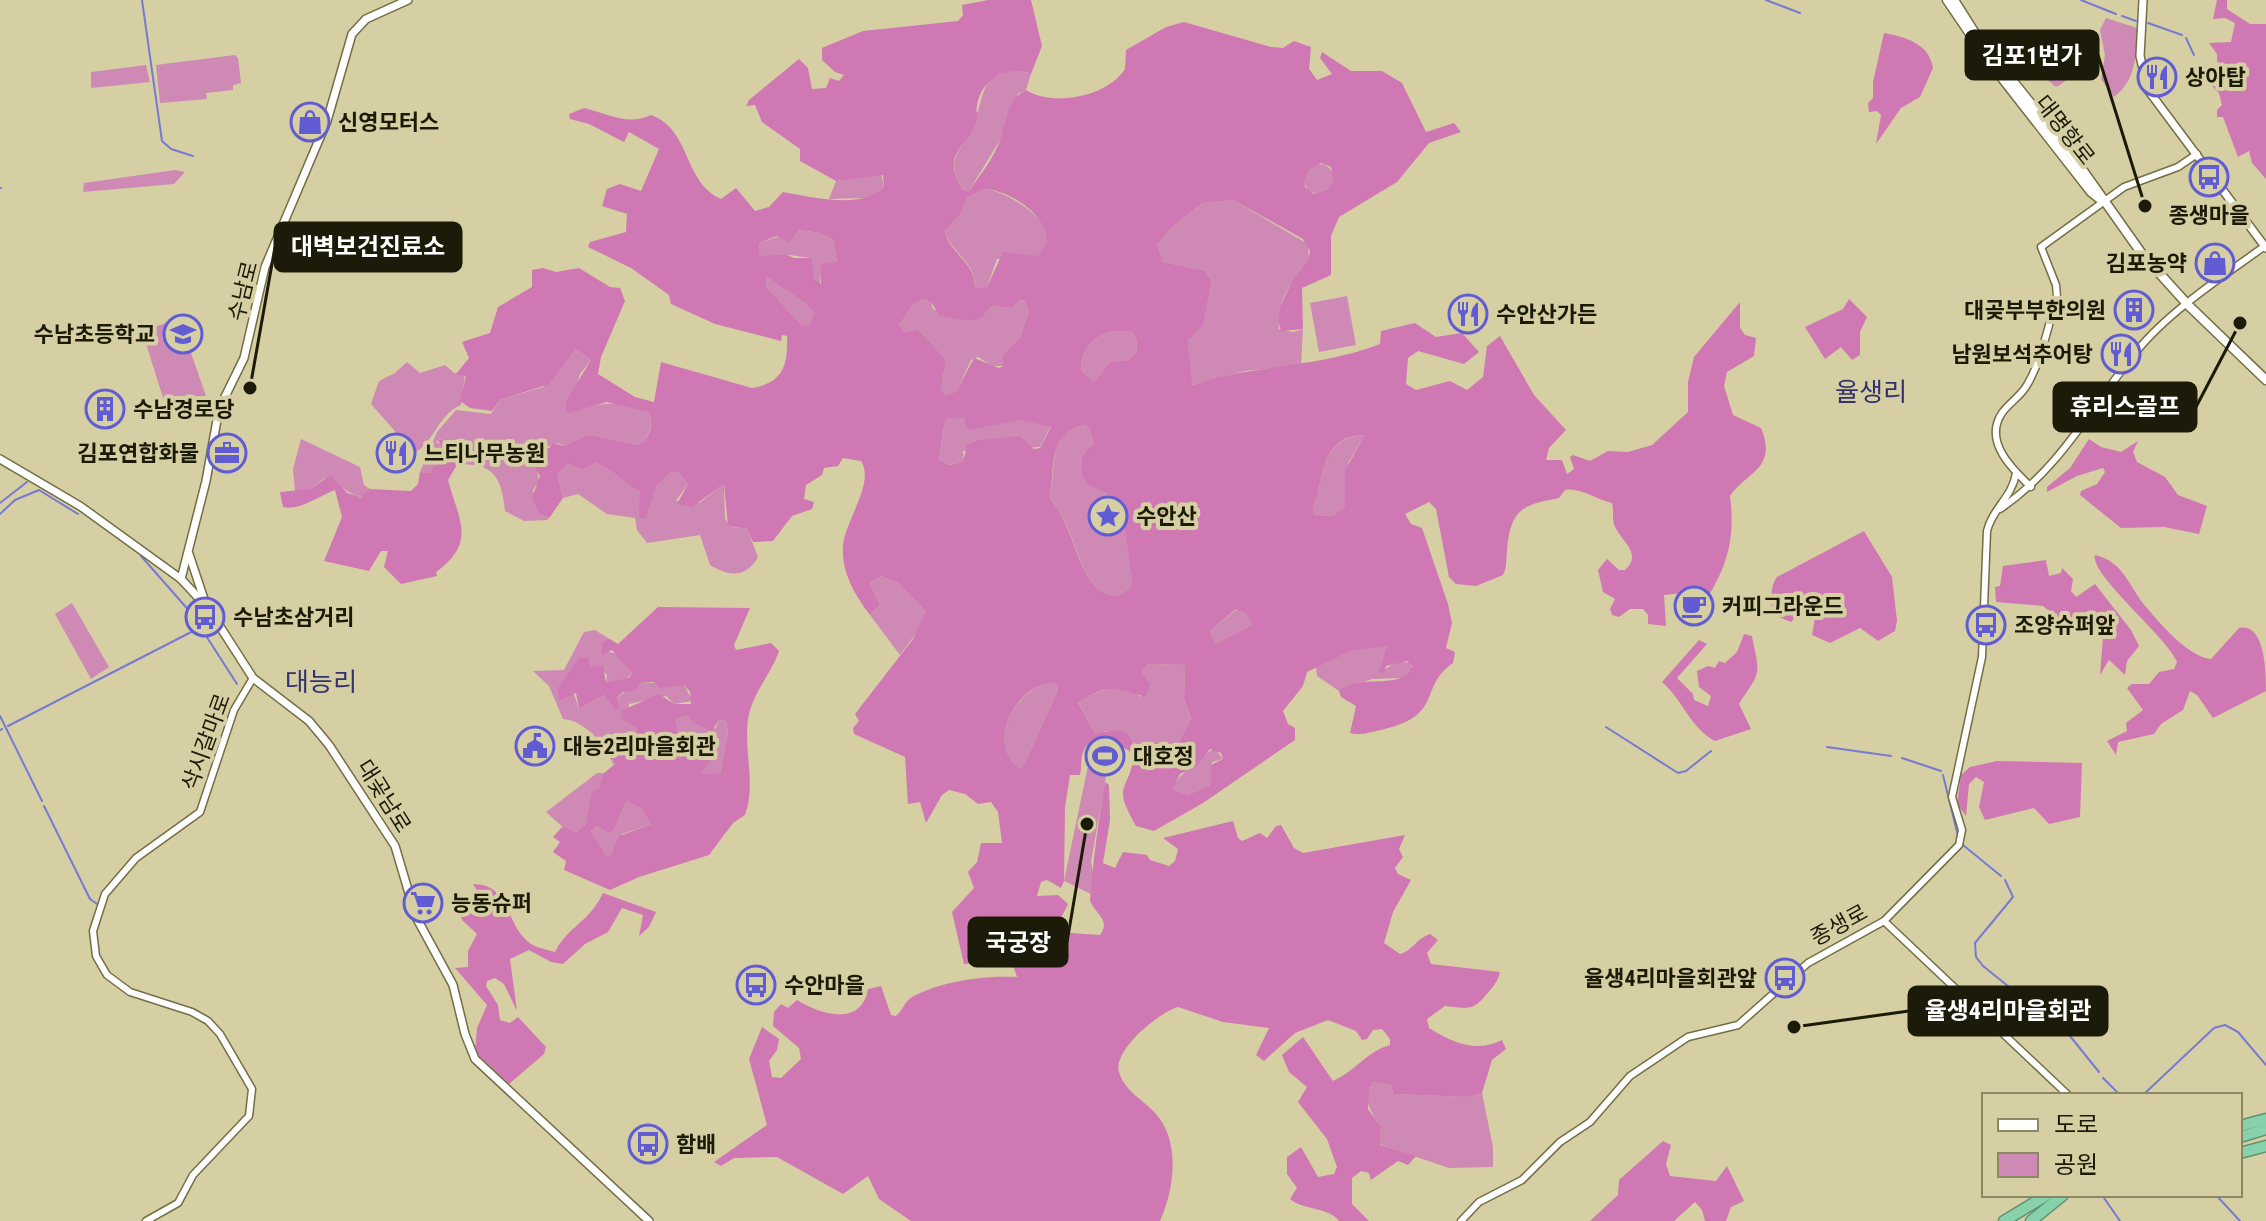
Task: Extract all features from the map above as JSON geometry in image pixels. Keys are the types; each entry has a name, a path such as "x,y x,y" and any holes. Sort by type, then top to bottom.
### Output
{"highway":[{"path":"2242,1131 2266,1124"},
{"path":"2242,1150 2266,1144"},
{"path":"2004,1221 2041,1202"},
{"path":"2021,1221 2041,1202"},
{"path":"2031,1221 2041,1202"}],"main road":[{"name":"대명항로","path":"1947,0 1971,39 2091,192 2103,201"},
{"name":"대명항로","path":"1954,0 1976,35 2072,155 2142,254 2188,305 2266,380"}],"street":[{"name":"수남로","path":"181,579 206,481 219,409 244,358 265,267 327,121 352,34 366,19 408,0"},
{"path":"1997,511 2031,487 2057,461 2136,353 2188,305 2265,247 2156,102 2143,78 2140,56 2143,0"},
{"path":"2031,487 2002,454 1997,430 2003,412 2028,384 2057,297 2056,285 2041,247 2124,187 2165,172 2197,154"},
{"name":"대곶남로","path":"0,459 80,506 181,579 208,608 253,678 318,731 383,825 400,857 416,917 453,985 465,1034 475,1059 649,1221"},
{"name":"종생로","path":"1461,1221 1479,1202 1522,1180 1560,1142 1590,1122 1630,1076 1688,1037 1738,1025 1808,963 1884,921 1961,841 1952,797 1980,676 1987,531 2012,489 2016,473"},
{"path":"164,565 175,566 187,555 208,608"},
{"name":"삭시갈마로","path":"146,1221 178,1203 193,1175 249,1116 252,1089 220,1034 208,1021 192,1012 130,992 107,975 96,956 93,931 105,894 132,862 200,812 234,710 253,678"},
{"path":"1884,921 2066,1093"}],"green space":[{"path":"2106,18 2137,28 2136,57 2131,75 2114,97 2101,79 2105,55 2100,30"},
{"path":"2077,32 2090,37 2088,51 2073,73 2056,87 2042,75"},
{"path":"235,55 241,83 233,85 233,90 206,93 207,99 160,103 156,65"},
{"path":"146,65 150,82 91,88 91,72"},
{"path":"1012,69 1031,74 1026,90 1018,94 1000,140 969,191 963,190 954,166 957,154 973,127 990,79"},
{"path":"1319,164 1330,168 1334,179 1330,190 1319,194 1308,190 1304,179 1308,168"},
{"path":"175,170 185,172 174,184 83,192 84,183"},
{"path":"881,174 884,187 875,195 829,199 836,181"},
{"path":"984,189 1007,196 1032,213 1042,223 1047,234 1047,245 1039,256 997,259 987,287 975,288 972,271 952,246 945,231 962,212 967,198"},
{"path":"1233,200 1308,244 1309,258 1287,291 1279,319 1279,329 1293,332 1303,329 1301,365 1245,371 1191,385 1188,341 1203,324 1212,281 1203,270 1163,262 1157,245 1168,231 1202,203"},
{"path":"798,230 820,233 833,240 837,262 821,273 820,284 815,280 810,258 782,254 760,257 759,243"},
{"path":"770,278 795,293 816,313 809,326 803,326 766,287 766,279"},
{"path":"1347,296 1356,345 1319,352 1310,303"},
{"path":"923,299 931,302 933,309 970,321 991,306 1013,308 1020,300 1025,301 1029,312 1020,337 1003,354 1003,366 992,366 978,357 971,360 956,393 946,396 941,390 946,359 917,329 905,332 899,325 913,305"},
{"path":"175,320 181,324 206,396 175,407 165,404 142,331"},
{"path":"1114,331 1132,332 1136,337 1137,351 1129,360 1110,362 1094,382 1081,370 1083,356 1094,340"},
{"path":"576,349 591,360 580,374 570,413 600,404 629,405 649,412 651,426 639,445 584,436 564,446 558,443 543,448 537,470 539,481 533,490 540,515 550,517 547,520 524,521 505,511 501,489 493,474 479,466 457,465 464,455 465,446 439,439 436,442 457,452 430,473 420,472 437,432 456,410 491,414 500,400 543,387"},
{"path":"407,362 420,373 445,365 454,373 465,374 461,405 446,415 424,445 409,455 401,438 371,404 379,381"},
{"path":"963,418 967,429 1020,420 1051,426 1040,447 963,451 964,462 947,465 939,461 945,421"},
{"path":"1084,425 1089,428 1094,443 1088,452 1082,477 1089,484 1115,496 1126,523 1132,579 1131,587 1120,595 1106,593 1095,586 1067,526 1050,499 1059,444 1064,435"},
{"path":"1365,435 1348,463 1345,506 1333,516 1314,515 1329,455 1342,441"},
{"path":"301,439 360,467 364,485 370,489 365,497 353,494 325,478 310,489 295,491 293,469"},
{"path":"567,462 595,463 612,469 640,492 646,517 657,485 671,472 678,472 688,484 676,501 699,503 724,484 725,519 731,527 747,529 758,557 743,572 731,573 710,565 700,535 647,543 637,530 635,518 607,514 578,494 563,498 557,474"},
{"path":"881,576 897,582 926,612 922,625 900,655 870,615 880,605 870,583"},
{"path":"72,603 109,667 91,679 55,614"},
{"path":"1237,609 1246,614 1252,625 1215,644 1210,631"},
{"path":"595,630 608,638 602,642 603,651 619,654 632,673 624,682 606,683 607,675 599,667 576,673 561,685 559,701 573,691 579,709 604,695 620,708 617,697 641,682 684,685 693,701 674,704 666,696 629,704 628,721 636,728 638,738 629,748 609,747 615,756 614,766 594,735 579,724 563,719 549,686 533,671 564,670 584,632"},
{"path":"1383,645 1388,648 1384,670 1397,661 1411,663 1411,669 1403,678 1372,679 1339,691 1317,676 1316,667 1351,651"},
{"path":"1148,664 1185,665 1184,698 1191,720 1172,749 1149,758 1140,757 1136,744 1108,731 1095,733 1078,701 1102,691 1118,689 1141,697 1141,673"},
{"path":"1057,682 1058,690 1022,769 1010,759 1005,746 1010,717 1029,692"},
{"path":"688,716 715,729 719,720 726,721 728,731 720,774 701,774 713,752 690,743 678,732 676,719"},
{"path":"1215,749 1223,759 1212,762 1210,785 1188,795 1171,789 1205,754"},
{"path":"1089,761 1108,765 1091,862 1094,877 1091,894 1064,881"},
{"path":"597,773 604,773 602,784 590,802 585,825 576,832 566,830 546,812"},
{"path":"626,801 640,808 651,824 622,834 607,857 591,831 597,826 607,833 614,831"},
{"path":"1373,1082 1391,1085 1393,1094 1469,1097 1482,1093 1493,1147 1493,1167 1449,1168 1381,1145 1381,1129 1367,1099"}],"shaded area":[{"path":"988,0 1031,0 1042,46 1031,74 1013,71 996,76 979,96 978,115 973,129 955,158 956,177 963,190 969,191 990,160 1011,105 1019,94 1026,90 1050,98 1064,98 1093,92 1117,79 1125,69 1126,50 1166,27 1184,22 1271,47 1283,48 1294,41 1311,47 1309,69 1317,80 1332,74 1320,58 1322,52 1351,71 1382,71 1402,83 1426,132 1454,123 1461,132 1429,143 1397,182 1339,217 1331,236 1331,275 1302,288 1303,329 1281,331 1278,321 1280,307 1292,281 1309,258 1310,251 1303,239 1233,200 1202,203 1168,231 1157,245 1163,262 1203,270 1212,281 1203,325 1188,341 1192,385 1239,373 1357,352 1380,344 1381,331 1415,323 1436,337 1462,333 1479,352 1464,364 1418,351 1408,358 1406,384 1416,390 1450,381 1467,390 1483,377 1487,346 1500,336 1534,395 1566,430 1549,448 1546,460 1562,460 1567,474 1574,469 1570,457 1573,455 1590,461 1608,451 1628,452 1652,445 1688,412 1688,382 1694,357 1740,302 1740,328 1745,335 1756,338 1754,356 1727,372 1724,386 1733,415 1761,428 1766,453 1758,468 1730,496 1732,523 1729,548 1709,595 1712,603 1683,593 1664,595 1666,626 1648,624 1648,615 1643,609 1630,609 1619,617 1612,615 1610,609 1615,599 1603,592 1598,570 1607,559 1619,570 1625,570 1632,558 1631,552 1614,524 1612,503 1571,490 1565,490 1559,498 1528,506 1516,517 1509,536 1503,575 1476,586 1456,584 1449,577 1436,509 1429,502 1405,514 1411,524 1422,528 1452,623 1446,648 1455,652 1453,663 1442,672 1423,709 1415,717 1381,730 1350,733 1356,706 1341,697 1339,691 1360,683 1400,678 1412,666 1407,661 1386,666 1384,674 1379,672 1387,646 1351,651 1307,672 1303,686 1283,711 1288,724 1295,728 1295,740 1203,803 1154,831 1136,826 1125,802 1123,790 1134,757 1124,748 1101,741 1088,745 1083,753 1080,775 1070,775 1065,807 1064,881 1061,888 1047,880 1041,882 1037,896 1058,895 1068,904 1059,922 1070,933 1100,935 1103,930 1103,921 1090,901 1105,782 1109,785 1110,820 1103,863 1115,868 1123,852 1147,855 1150,860 1169,866 1175,861 1178,849 1163,838 1233,821 1238,838 1242,841 1260,833 1267,838 1276,826 1281,825 1294,848 1303,853 1405,835 1399,849 1403,857 1395,868 1398,874 1411,880 1393,912 1384,943 1400,954 1430,934 1438,940 1427,953 1431,964 1500,972 1494,985 1476,1005 1467,1008 1445,1006 1427,1019 1429,1028 1465,1044 1483,1046 1502,1040 1506,1049 1492,1060 1482,1093 1469,1097 1393,1094 1391,1085 1373,1082 1369,1088 1368,1109 1381,1127 1380,1145 1416,1156 1408,1165 1398,1161 1371,1180 1369,1173 1361,1171 1352,1178 1352,1204 1369,1221 1339,1221 1329,1213 1290,1199 1297,1188 1287,1174 1287,1157 1301,1147 1318,1177 1334,1174 1337,1167 1327,1139 1298,1102 1307,1087 1289,1072 1282,1055 1303,1037 1333,1081 1374,1052 1390,1045 1390,1039 1382,1029 1373,1030 1367,1039 1362,1040 1356,1031 1328,1020 1295,1033 1264,1061 1256,1055 1269,1028 1223,1022 1178,1007 1149,1024 1130,1043 1119,1063 1119,1072 1130,1090 1164,1125 1172,1152 1169,1195 1160,1221 911,1221 879,1199 868,1176 843,1194 777,1157 734,1158 721,1166 714,1162 767,1125 749,1059 762,1027 779,1039 777,1050 769,1061 772,1077 781,1078 801,1059 799,1048 773,1026 774,1012 781,1004 788,1008 797,1000 828,1013 849,1013 864,1001 868,989 881,986 891,1015 896,1016 912,997 936,987 977,978 1017,977 1014,968 993,962 964,964 952,912 974,888 968,872 977,862 981,843 1002,843 998,812 991,802 978,804 965,794 949,790 942,795 926,823 920,802 908,804 905,757 854,734 853,728 859,721 855,714 913,639 926,612 897,582 881,576 870,583 880,605 870,615 850,583 844,565 843,545 865,480 861,461 843,458 838,466 824,468 822,475 806,485 804,499 814,502 812,509 792,516 773,541 753,542 747,529 728,526 724,484 692,507 677,504 688,484 678,472 671,472 657,485 646,518 639,518 640,492 601,465 595,463 582,469 568,463 557,474 563,498 550,517 540,515 532,498 540,476 531,461 534,450 549,448 553,443 564,446 584,436 639,445 650,430 649,412 607,402 570,413 566,411 566,401 591,360 576,349 549,384 500,400 492,411 470,408 460,401 466,376 456,374 469,358 462,342 490,333 498,307 532,287 532,270 543,268 556,272 579,268 610,287 620,288 625,301 601,357 598,374 635,397 654,402 661,362 752,388 771,382 785,363 787,336 782,335 781,341 715,324 671,304 669,295 631,268 588,247 590,242 626,232 627,214 602,206 607,189 620,184 641,191 659,149 629,132 624,142 589,124 570,119 569,114 584,108 626,119 651,115 664,122 673,132 700,181 709,191 721,199 736,188 755,211 769,207 783,192 836,200 863,198 884,187 883,175 836,181 800,161 800,149 762,122 755,105 746,106 749,100 799,59 808,68 812,89 826,88 830,78 839,81 844,75 835,72 822,60 822,48 863,31 958,21 963,15 962,5","holes":["1321,163 1331,167 1334,181 1328,190 1314,194 1305,187 1305,178 1311,169","984,189 1005,194 1034,214 1046,233 1047,243 1039,256 1003,252 987,287 975,288 971,272 945,231 962,212 967,198","799,230 820,233 833,240 837,262 821,264 821,284 815,280 811,258 794,258 785,254 760,256 759,243 777,236 789,242","770,278 794,294 815,313 809,326 803,326 766,287 766,279","923,299 931,302 940,316 970,321 982,317 991,306 1013,308 1020,300 1025,301 1029,312 1020,337 1003,354 1003,366 999,368 974,358 956,392 946,396 941,390 946,359 917,329 905,332 899,325 913,305","1114,331 1132,332 1136,337 1137,351 1129,360 1110,362 1094,382 1081,370 1083,356 1090,344","949,418 963,418 967,430 1020,420 1051,427 1040,448 1034,449 1020,436 979,440 967,445 963,462 948,465 939,460 945,421","1084,425 1089,428 1094,443 1082,457 1082,477 1089,485 1116,497 1123,513 1132,579 1131,587 1120,595 1106,593 1095,586 1079,559 1059,511 1050,499 1058,444 1072,429","1365,435 1345,470 1345,506 1333,516 1314,515 1325,464 1335,446 1352,436","1236,609 1246,614 1252,625 1215,644 1210,631","1148,664 1185,665 1184,698 1191,719 1172,748 1150,758 1140,757 1125,733 1095,733 1078,702 1112,689 1146,697 1150,684 1141,673","1057,683 1058,690 1022,769 1010,759 1005,746 1005,731 1010,716 1029,692","1210,749 1221,753 1223,759 1211,765 1210,785 1188,795 1172,789 1180,774 1196,766"]},
{"path":"2217,0 2227,0 2227,9 2250,24 2266,24 2266,179 2252,163 2249,151 2238,157 2223,117 2217,117 2217,110 2222,105 2219,93 2207,81 2218,81 2217,54 2209,43 2231,42 2235,23 2225,18 2213,19"},
{"path":"1884,33 1908,39 1921,47 1931,59 1933,68 1920,97 1901,108 1876,144 1881,115 1877,111 1869,112 1868,103 1873,98 1873,82"},
{"path":"1849,299 1867,317 1860,332 1860,355 1852,360 1841,347 1825,359 1805,327 1843,309"},
{"path":"437,439 473,447 474,451 461,458 448,480 460,519 461,541 449,561 436,572 437,576 401,584 384,567 388,551 381,551 369,571 324,561 342,517 335,490 302,505 283,507 280,492 310,489 331,475 347,493 361,497 370,489 411,491 418,484 420,472 430,473 457,453 443,448"},
{"path":"2089,439 2101,447 2121,452 2138,441 2133,452 2137,462 2165,477 2178,495 2207,506 2199,534 2164,527 2121,528 2080,495 2081,491 2097,484 2105,472 2103,468 2077,476 2047,492 2047,487 2070,468"},
{"path":"1864,531 1892,577 1897,621 1895,631 1878,641 1860,628 1830,643 1812,635 1815,618 1811,608 1801,611 1791,622 1776,616 1771,596 1777,577"},
{"path":"2095,555 2113,563 2160,623 2194,653 2211,659 2239,628 2248,628 2255,633 2263,651 2266,691 2213,718 2197,695 2190,691 2183,710 2161,724 2154,734 2118,742 2116,755 2107,741 2127,731 2126,723 2143,710 2127,688 2132,684 2149,684 2159,672 2174,669 2177,662 2160,638 2104,576 2096,564"},
{"path":"2046,560 2049,576 2061,573 2062,568 2073,579 2071,591 2076,597 2095,584 2131,630 2139,646 2127,661 2125,675 2109,660 2100,675 2103,637 2096,618 2064,623 2043,606 1996,602 1995,587 2000,586 2003,566"},
{"path":"658,607 750,608 734,645 736,650 771,643 779,651 749,714 750,790 745,815 733,823 709,855 639,877 610,890 564,870 566,861 553,852 560,842 553,837 562,827 576,832 585,825 592,792 599,788 604,773 615,764 607,745 629,748 638,738 636,728 621,718 623,710 659,694 674,704 691,704 690,692 684,685 660,688 654,682 641,682 635,691 623,692 617,697 620,708 616,710 604,695 579,709 576,693 559,701 558,688 580,657 588,658 590,668 603,665 606,683 629,678 632,673 612,650 602,655 602,642 608,638 618,644","holes":["688,716 694,723 712,731 719,720 726,721 728,732 720,774 701,774 713,756 711,748 690,743 678,732 676,719","626,801 640,808 651,824 619,836 607,857 591,831 597,826 607,833 614,831"]},
{"path":"1744,634 1752,636 1757,666 1755,678 1739,704 1751,729 1715,741 1699,729 1662,682 1699,640 1707,644 1677,678 1693,694 1694,700 1708,706 1711,696 1699,687 1697,671 1708,666 1715,668 1719,661 1725,663 1737,652"},
{"path":"1997,761 2082,763 2080,817 2049,824 2034,808 1985,820 1979,807 1984,782 1976,777 1969,784 1966,816 1957,804 1961,775 1970,767"},
{"path":"473,884 495,891 516,927 531,944 555,952 603,893 656,912 649,927 639,936 643,915 622,908 608,932 585,944 563,964 551,962 529,950 510,959 517,1011 504,984 495,978 487,981 486,986 498,1005 500,1020 510,1023 518,1017 546,1047 544,1054 509,1084 475,1052 477,1028 487,1005 455,968 468,967 468,951 477,934 462,920 459,911 472,909 473,898 480,895"},
{"path":"1663,1141 1671,1145 1666,1164 1670,1176 1716,1181 1727,1166 1744,1201 1731,1207 1726,1221 1705,1221 1702,1210 1695,1202 1674,1221 1590,1221 1618,1195 1619,1180"}],"waterway":[{"path":"142,0 162,141 171,149 193,156"},
{"path":"1766,0 1800,13"},
{"path":"2081,0 2116,14"},
{"path":"2122,16 2136,21"},
{"path":"2148,23 2182,35"},
{"path":"2186,38 2194,55"},
{"path":"0,503 27,482"},
{"path":"0,514 15,500 39,490 78,514"},
{"path":"141,556 192,614 237,684"},
{"path":"8,726 201,627"},
{"path":"0,716 42,801"},
{"path":"1606,727 1678,773 1686,771 1711,751"},
{"path":"1827,747 1891,756"},
{"path":"1902,758 1941,771"},
{"path":"1943,775 1958,836"},
{"path":"44,806 90,899 97,904"},
{"path":"1963,845 2001,876"},
{"path":"2005,880 2013,897 1975,943 1976,957 2070,1036 2099,1072"},
{"path":"2145,1093 2214,1028 2225,1025 2238,1032 2266,1065"},
{"path":"2103,1078 2118,1093"},
{"path":"2103,1197 2120,1221"},
{"path":"2218,1197 2240,1221"}],"place":[{"name":"상아탑","path":"2157,77"},
{"name":"신영모터스","path":"310,122"},
{"name":"종생마을","path":"2209,177"},
{"name":"김포1번가","path":"2145,206"},
{"name":"김포농약","path":"2215,263"},
{"name":"대곶부부한의원","path":"2134,310"},
{"name":"수안산가든","path":"1468,314"},
{"name":"휴리스골프","path":"2240,323"},
{"name":"수남초등학교","path":"183,334"},
{"name":"남원보석추어탕","path":"2121,354"},
{"name":"대벽보건진료소","path":"250,388"},
{"name":"수남경로당","path":"105,409"},
{"name":"김포연합화물","path":"227,453"},
{"name":"느티나무농원","path":"396,453"},
{"name":"수안산","path":"1108,516"},
{"name":"커피그라운드","path":"1694,606"},
{"name":"수남초삼거리","path":"205,617"},
{"name":"조양슈퍼앞","path":"1986,625"},
{"name":"대능2리마을회관","path":"535,746"},
{"name":"대호정","path":"1105,756"},
{"name":"국궁장","path":"1087,824"},
{"name":"능동슈퍼","path":"423,903"},
{"name":"율생4리마을회관앞","path":"1785,978"},
{"name":"수안마을","path":"756,985"},
{"name":"율생4리마을회관","path":"1794,1027"},
{"name":"함배","path":"648,1144"}],"district":[{"name":"율생리","path":"1871,392"},
{"name":"대능리","path":"321,682"}]}
